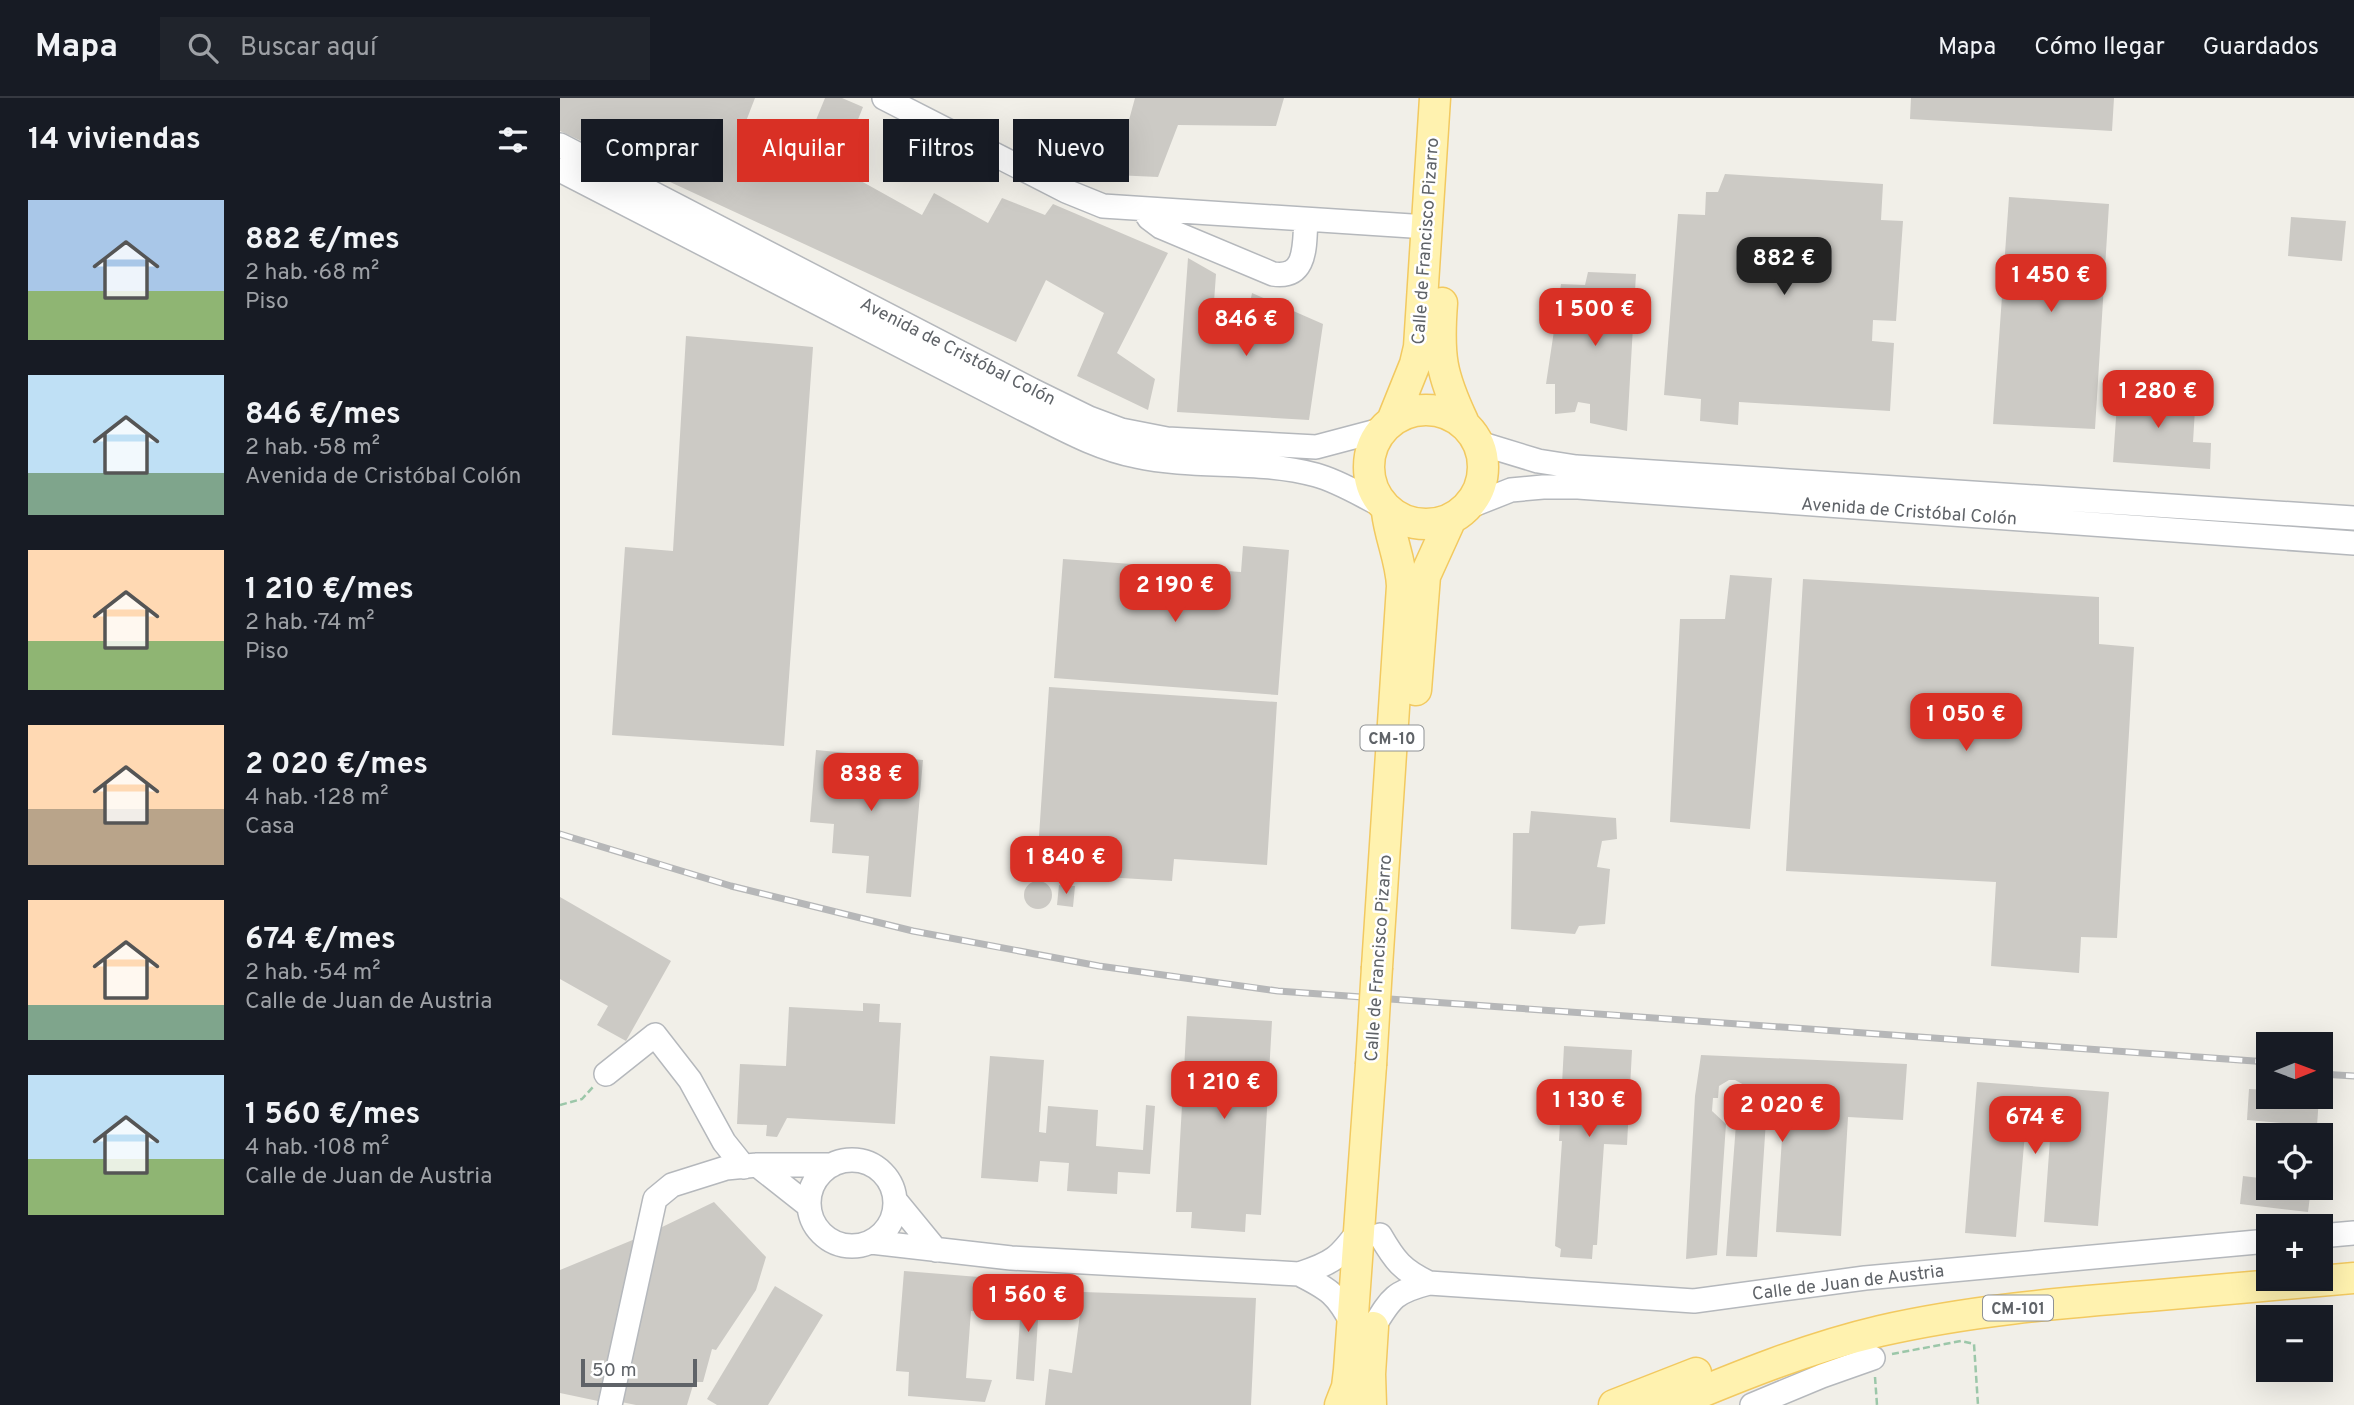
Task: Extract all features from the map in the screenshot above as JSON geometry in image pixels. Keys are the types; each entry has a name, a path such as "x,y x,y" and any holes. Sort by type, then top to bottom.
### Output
{"main road":[{"name":"Calle de Francisco Pizarro","path":"1388,425 1415,364 1419,347 1436,98"},
{"name":"Calle de Francisco Pizarro","path":"1456,98 1440,332 1443,374 1471,432"},
{"path":"1388,425 1417,410 1432,410 1450,413 1471,432"},
{"name":"CM-10","path":"1383,508 1370,479 1370,464 1374,446 1388,425"},
{"name":"CM-10","path":"1459,514 1480,480 1481,462 1471,432"},
{"name":"Calle de Francisco Pizarro","path":"1340,1405 1363,1326 1387,968 1402,586 1399,557 1383,508"},
{"path":"1383,508 1403,520 1419,524 1436,525 1459,514"},
{"name":"Calle de Francisco Pizarro","path":"1387,968 1423,587 1429,564 1459,514"},
{"name":"CM-101","path":"1671,1405 1801,1354 1877,1332 1934,1320 2007,1309 2354,1278"},
{"path":"1614,1405 1746,1353 1824,1329 1892,1313 1938,1304 2037,1292 2102,1300"},
{"path":"1719,1405 1817,1363 1888,1342 1934,1320"},
{"name":"Calle de Francisco Pizarro","path":"1363,1326 1370,1374 1371,1405"}],"street":[{"path":"884,98 1066,191 1103,206 1427,227"},
{"name":"Avenida de Cristóbal Colón","path":"560,145 1032,390 1089,418 1121,430 1167,439 1316,447 1388,425"},
{"name":"Avenida de Cristóbal Colón","path":"560,170 1098,446 1179,463 1284,469 1317,475 1383,508"},
{"path":"1144,210 1149,218 1161,227 1273,274 1285,276 1297,269 1303,256 1306,220"},
{"name":"Avenida de Cristóbal Colón","path":"1471,432 1538,461 1576,467 2354,519"},
{"name":"Avenida de Cristóbal Colón","path":"1459,514 1511,490 1578,487 2354,543"},
{"path":"606,1074 655,1035 690,1080 724,1142 750,1166 809,1206"},
{"path":"610,1405 655,1199 672,1185 726,1168 832,1165 849,1160 865,1162 880,1170 890,1184 895,1200 936,1250"},
{"path":"832,1165 819,1175 815,1182 809,1206 813,1223 824,1236 838,1244 855,1246 871,1242 1011,1258 1299,1274 1340,1256 1370,1232 1407,1272 1429,1283"},
{"path":"871,1242 884,1231 892,1217 895,1200"},
{"path":"2333,1235 2354,1233"},
{"name":"Calle de Juan de Austria","path":"1429,1283 1694,1301 1866,1278 2256,1242"},
{"path":"1299,1274 1334,1294 1363,1326 1406,1289 1429,1283"},
{"path":"1752,1405 1873,1358"}],"path":[{"path":"560,1105 582,1099 606,1074"},
{"path":"1877,1405 1873,1358 1961,1341 1974,1344 1978,1405"}],"building":[{"path":"560,98 755,98 747,119 737,119 737,182 863,182 922,215 934,193 988,223 1002,198 1045,215 1053,204 1168,253 1117,353 1155,379 1148,410 1077,376 1104,313 1046,280 1016,342 670,182 723,182 723,119 581,119 581,141 560,131"},
{"path":"825,98 842,98 863,107 858,119 816,119"},
{"path":"1135,98 1284,98 1276,126 1178,125 1158,177 1129,176 1129,120"},
{"path":"1911,98 2114,98 2112,131 1910,119"},
{"path":"1725,174 1883,184 1881,220 1903,221 1896,321 1873,320 1872,341 1894,343 1890,411 1739,402 1738,425 1700,421 1701,399 1664,395 1678,214 1705,215 1706,192 1718,192"},
{"path":"2009,197 2109,204 2095,429 1993,424"},
{"path":"2291,217 2346,221 2342,261 2288,256"},
{"path":"1188,258 1216,274 1212,330 1244,332 1252,293 1323,324 1309,420 1177,412"},
{"path":"1588,272 1636,274 1627,431 1590,423 1590,404 1578,402 1575,412 1555,414 1555,384 1546,384 1561,284 1585,285"},
{"path":"686,336 813,347 784,746 612,735 625,547 673,551"},
{"path":"2118,388 2196,393 2193,442 2211,443 2210,469 2113,462"},
{"path":"1243,546 1289,550 1278,695 1054,678 1063,559 1241,572"},
{"path":"1730,575 1772,578 1750,829 1670,822 1680,619 1725,619"},
{"path":"1803,579 2099,597 2099,644 2134,647 2117,938 2081,937 2079,973 1991,966 1996,882 1786,871"},
{"path":"1049,687 1277,702 1267,865 1174,859 1172,881 1104,877 1105,856 1038,851"},
{"path":"816,750 923,760 911,897 866,893 869,856 832,853 834,824 810,822"},
{"path":"1531,811 1616,818 1617,839 1602,841 1597,867 1610,869 1605,924 1579,926 1575,934 1511,929 1513,833 1529,833"},
{"path":"1038,881 1048,885 1052,895 1048,905 1038,909 1028,905 1024,895 1028,885"},
{"path":"1059,885 1075,886 1073,907 1057,905"},
{"path":"560,897 671,961 626,1041 597,1025 608,1006 560,979"},
{"path":"863,1003 880,1004 879,1022 901,1023 895,1124 787,1118 777,1137 766,1136 767,1125 737,1124 740,1064 786,1066 789,1007 863,1011"},
{"path":"1187,1016 1272,1021 1261,1215 1246,1214 1245,1232 1191,1228 1192,1212 1176,1212"},
{"path":"1564,1046 1632,1050 1627,1145 1604,1144 1597,1245 1593,1245 1592,1259 1560,1257 1561,1249 1555,1246 1562,1141 1559,1141"},
{"path":"1701,1055 1907,1064 1903,1120 1848,1117 1841,1236 1776,1232 1784,1106 1767,1105 1757,1257 1726,1256 1736,1124 1745,1117 1751,1107 1746,1097 1746,1086 1729,1080 1719,1086 1718,1098 1713,1098 1712,1111 1726,1124 1717,1255 1686,1259 1695,1096"},
{"path":"990,1056 1044,1060 1039,1132 1046,1133 1048,1106 1098,1110 1096,1146 1143,1150 1146,1105 1155,1106 1150,1174 1118,1172 1117,1194 1067,1191 1069,1163 1040,1161 1038,1182 981,1178"},
{"path":"1977,1082 2109,1092 2098,1226 2044,1222 2052,1112 2027,1110 2016,1237 1965,1233"},
{"path":"2249,1089 2256,1089 2256,1110 2318,1110 2317,1123 2247,1120"},
{"path":"2243,1176 2256,1178 2256,1200 2310,1200 2308,1212 2240,1204"},
{"path":"714,1202 766,1257 756,1290 716,1350 712,1349 703,1382 694,1382 687,1405 636,1405 621,1402 660,1228"},
{"path":"635,1239 598,1401 560,1393 560,1270"},
{"path":"904,1271 1004,1279 1001,1313 971,1311 966,1378 992,1380 985,1402 908,1396 909,1372 896,1371"},
{"path":"775,1286 823,1315 768,1405 717,1405 707,1399"},
{"path":"1022,1288 1040,1289 1034,1381 1016,1379"},
{"path":"1083,1292 1256,1298 1251,1405 1045,1405 1049,1369 1072,1373"}],"railway":[{"path":"560,834 731,886 913,931 1099,966 1278,991 2256,1061"},
{"path":"2333,1075 2354,1076"}]}
